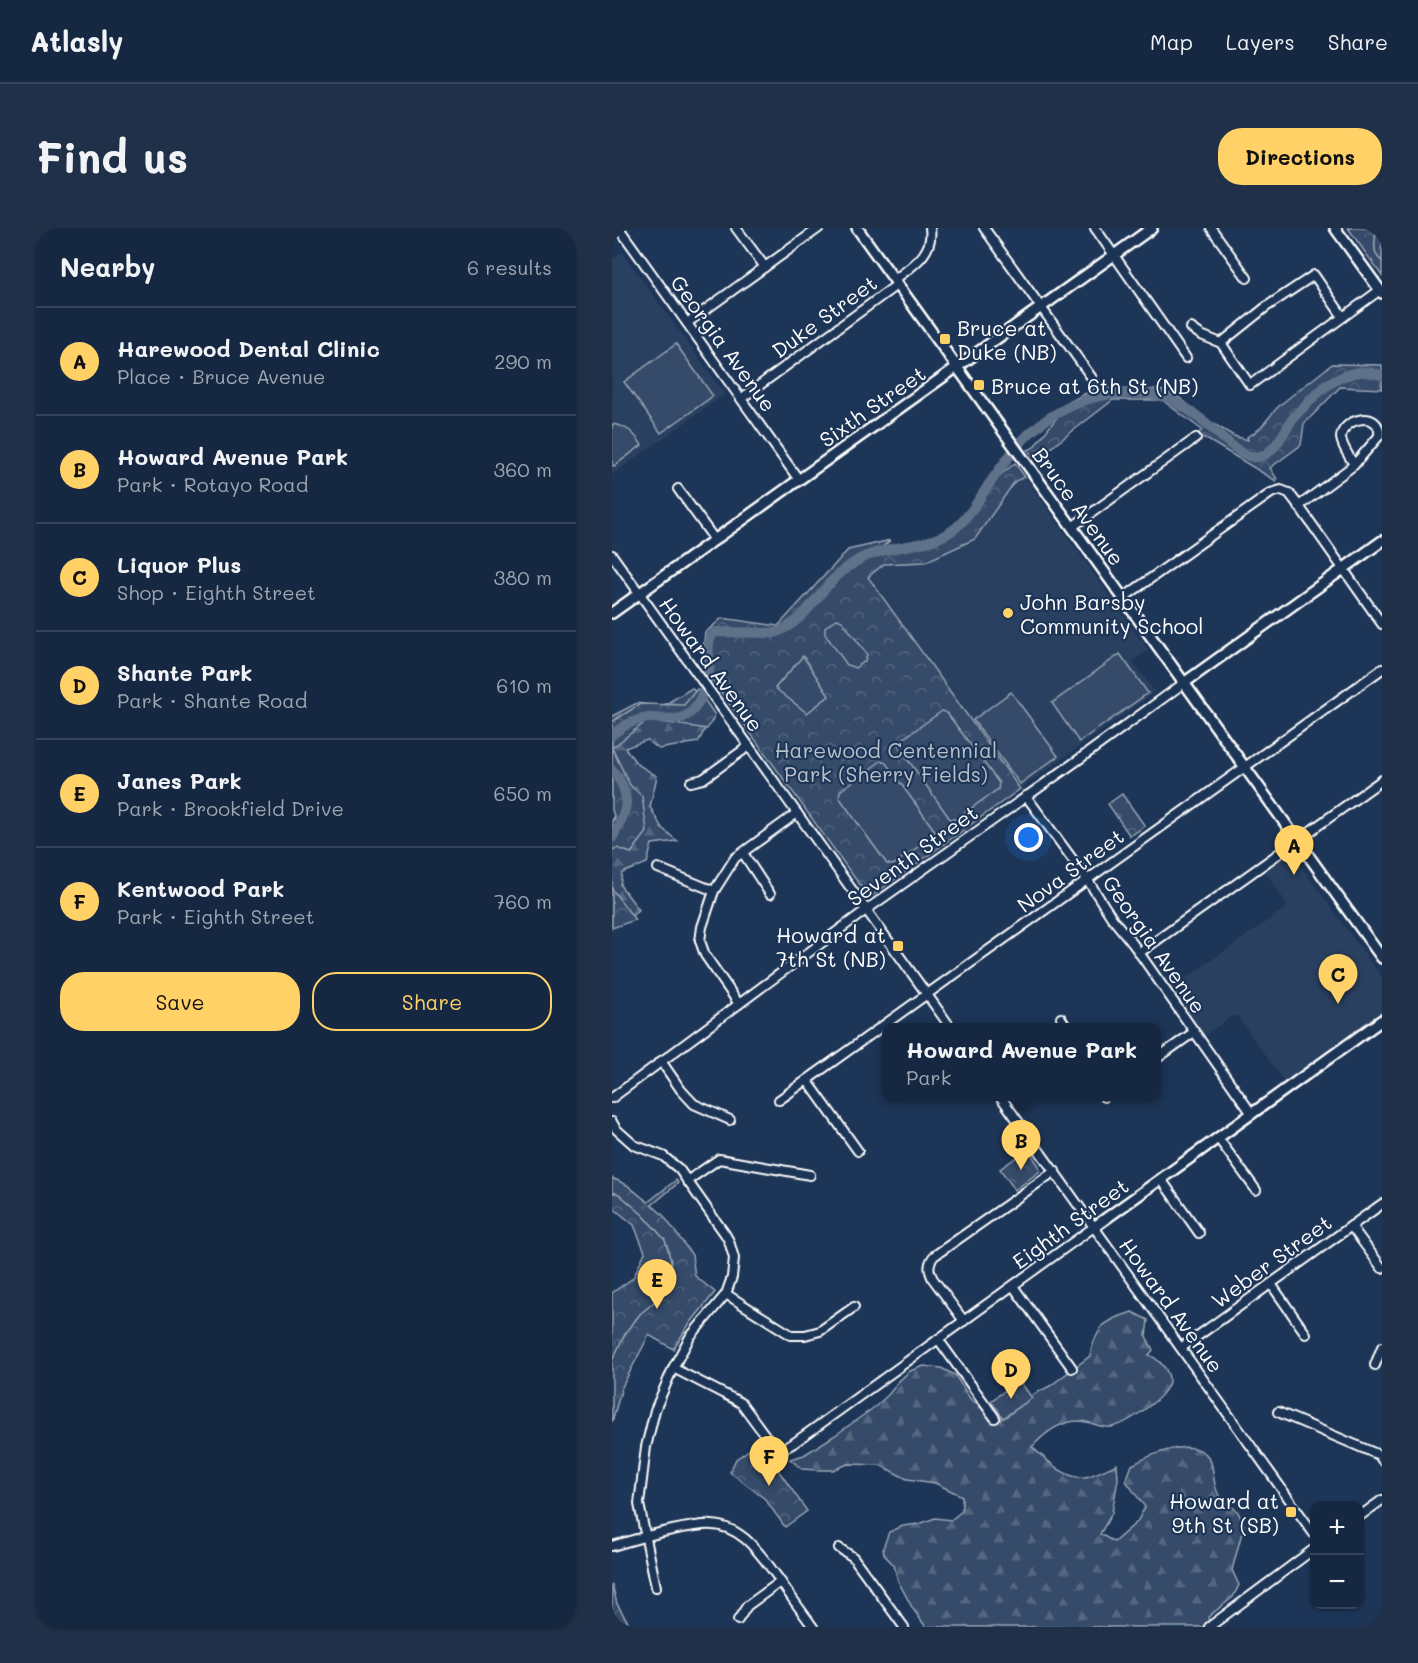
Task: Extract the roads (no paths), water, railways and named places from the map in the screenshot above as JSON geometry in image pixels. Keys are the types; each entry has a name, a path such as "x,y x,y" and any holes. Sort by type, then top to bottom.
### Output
{"street":[{"name":"Georgia Avenue","path":"619,228 799,480"},
{"path":"736,228 765,267"},
{"path":"687,323 819,228"},
{"name":"Bruce Avenue","path":"857,228 1382,958"},
{"path":"896,282 923,256 930,241 930,228"},
{"path":"984,228 1092,378"},
{"path":"1095,228 1186,358"},
{"name":"Sixth Street","path":"612,613 1152,228"},
{"path":"1211,228 1247,278"},
{"path":"1191,328 1221,343 1250,385 1381,291 1335,228"},
{"path":"1221,343 1266,307 1314,275 1343,317"},
{"name":"Duke Street","path":"742,398 896,282"},
{"path":"1299,506 1354,465 1379,436 1378,427 1371,420 1364,418 1355,421 1341,435 1341,441 1354,465"},
{"path":"1072,527 1196,438"},
{"path":"678,489 716,540"},
{"path":"1123,598 1271,493 1281,490 1289,494 1299,506 1382,624"},
{"name":"Seventh Street","path":"612,1098 866,910 1382,541"},
{"name":"Howard Avenue","path":"612,555 947,1023"},
{"name":"Nova Street","path":"887,1023 1382,669"},
{"path":"691,782 703,779 749,746"},
{"path":"1139,953 1382,780"},
{"name":"Georgia Avenue","path":"1026,796 1088,879 1112,918 1252,1114"},
{"path":"739,1004 705,955 700,941 702,927 714,891 735,858 797,813"},
{"path":"743,853 770,894"},
{"path":"658,868 714,891"},
{"path":"1061,1018 1064,1023"},
{"name":"Eighth Street","path":"673,1368 742,1404 772,1446 777,1449 788,1447 1382,1020"},
{"name":"Nova Street","path":"779,1100 882,1026"},
{"path":"1161,1055 1194,1032"},
{"path":"661,1061 694,1104 730,1120"},
{"path":"807,1080 858,1151"},
{"name":"Howard Avenue","path":"1004,1101 1310,1528"},
{"path":"612,1122 616,1129 634,1145 663,1156 679,1169 729,1241 734,1258 732,1277 726,1294 690,1337 673,1368 655,1410 646,1447 639,1504 656,1587"},
{"path":"1218,1138 1256,1190"},
{"path":"687,1181 719,1159 810,1175"},
{"path":"964,1321 930,1272 930,1262 934,1256 1055,1171"},
{"path":"1161,1179 1199,1233"},
{"name":"Weber Street","path":"1181,1348 1382,1203"},
{"path":"1351,1226 1382,1268"},
{"path":"1271,1284 1306,1334"},
{"path":"1013,1286 1072,1368"},
{"path":"726,1294 791,1335 805,1335 820,1331 854,1307"},
{"path":"938,1339 995,1418"},
{"path":"1375,1365 1382,1347"},
{"path":"1278,1412 1378,1455 1382,1460"},
{"path":"1364,1513 1382,1500"},
{"path":"612,1546 704,1524 721,1526 737,1532 758,1550 813,1627"},
{"path":"839,1548 853,1557 904,1627"},
{"path":"1209,1627 1310,1552"},
{"path":"738,1620 747,1606 780,1581"}],"waterway":[{"path":"1377,228 1375,250 1382,261"},
{"path":"612,735 639,720 672,719 689,714 701,697 707,681 709,645 715,632 774,633 782,630 801,616 833,580 855,562 868,555 923,543 949,533 968,515 1007,459 1028,435 1051,416 1066,408 1093,398 1116,394 1152,394 1172,400 1206,423 1240,452 1256,457 1263,456 1271,450 1294,417 1330,384 1344,376 1360,372 1382,375"},
{"path":"612,770 619,779 626,796 624,812 612,838"},
{"path":"612,1192 619,1194 643,1215 665,1240 671,1261 667,1284 659,1298 640,1314 625,1334 612,1361"},
{"path":"612,1619 614,1627"}],"place":[{"name":"Bruce at Duke (NB)","path":"945,339"},
{"name":"Bruce at 6th St (NB)","path":"979,385"},
{"name":"John Barsby Community School","path":"1008,613"},
{"name":"Harewood Dental Clinic","path":"1294,875"},
{"name":"Howard at 7th St (NB)","path":"898,946"},
{"name":"Liquor Plus","path":"1338,1004"},
{"name":"Howard Avenue Park","path":"1021,1170"},
{"name":"Janes Park","path":"657,1309"},
{"name":"Shante Park","path":"1011,1399"},
{"name":"Kentwood Park","path":"769,1486"},
{"name":"Howard at 9th St (SB)","path":"1291,1512"}],"park label":[{"name":"Harewood Centennial Park (Sherry Fields)","path":"886,761"}]}
